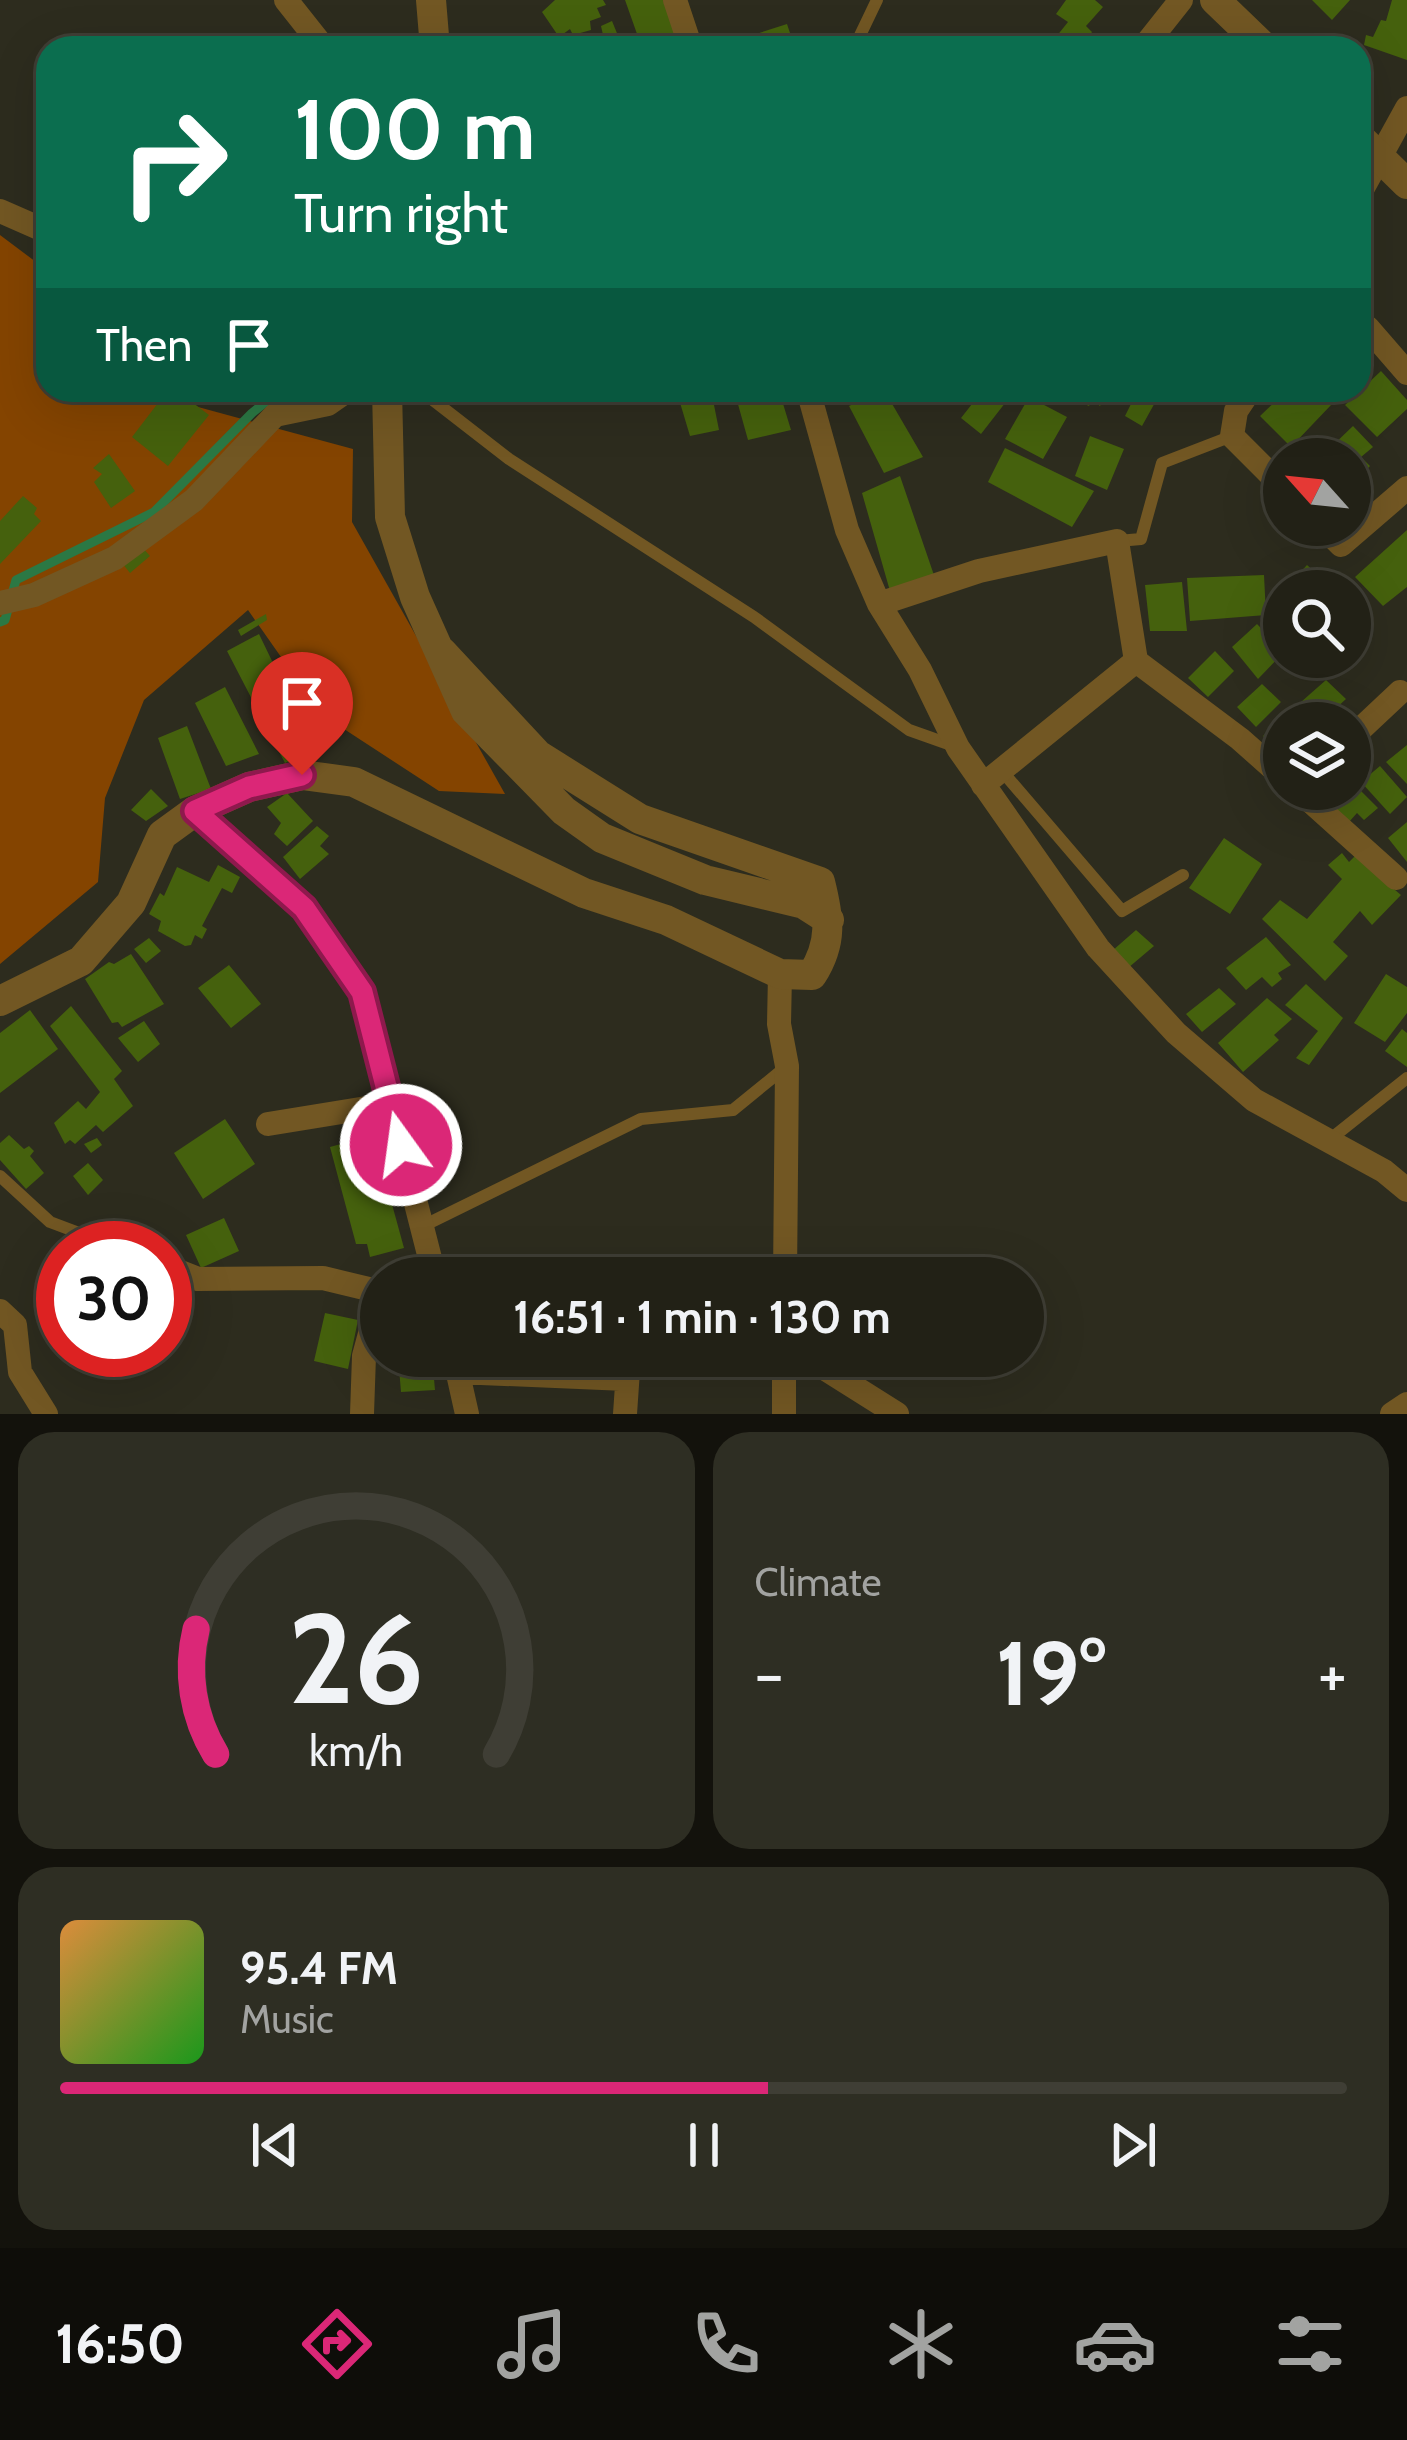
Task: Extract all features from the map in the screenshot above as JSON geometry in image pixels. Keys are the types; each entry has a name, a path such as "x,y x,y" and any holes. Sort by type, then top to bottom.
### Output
{"street":[{"path":"286,0 314,36"},
{"path":"431,0 433,36"},
{"path":"675,0 688,36"},
{"path":"1152,36 1181,0"},
{"path":"1215,0 1252,36"},
{"path":"1371,146 1407,108"},
{"path":"1371,148 1407,184"},
{"path":"0,212 36,227"},
{"path":"1371,331 1407,373"},
{"path":"0,603 34,595 115,558 194,500 275,415 331,402"},
{"path":"0,1001 81,961 131,903 162,835 195,811 249,787 302,775 354,782 584,893 666,920 780,974 812,974 827,952 829,920 820,882 640,819 538,754 442,652 415,597 390,518 387,402"},
{"path":"811,402 847,530 879,604 920,670 958,748 992,777 1098,948 1176,1033 1254,1100 1384,1171 1407,1190"},
{"path":"1242,402 1232,436 1263,467"},
{"path":"1371,519 1407,488"},
{"path":"879,604 980,571 1117,541 1136,661 1263,759"},
{"path":"992,777 1136,661"},
{"path":"1371,719 1400,692"},
{"path":"1321,810 1402,882"},
{"path":"195,811 304,908 362,992 430,1257"},
{"path":"780,974 779,1024 787,1066 785,1257"},
{"path":"268,1124 391,1104"},
{"path":"192,1277 323,1278 360,1288"},
{"path":"0,1311 15,1325 20,1372 46,1414"},
{"path":"362,1414 363,1377"},
{"path":"458,1377 467,1414"},
{"path":"625,1414 627,1377"},
{"path":"784,1377 784,1414"},
{"path":"838,1377 897,1414"},
{"path":"1392,1414 1407,1404"}],"lane":[{"path":"860,36 877,0"},
{"path":"435,402 509,459 754,617 909,730 958,748"},
{"path":"1117,541 1141,539 1162,464 1232,436"},
{"path":"992,777 1122,911 1183,875"},
{"path":"422,1226 641,1119 733,1110 787,1066"},
{"path":"1327,1142 1407,1078"},
{"path":"0,1176 49,1221"}],"shaded area":[{"path":"0,235 36,262 36,402 180,402 353,449 352,522 505,794 439,791 321,714 248,610 144,700 105,798 98,882 0,964"}],"building":[{"path":"555,0 603,0 606,5 597,8 601,17 590,21 591,30 573,35 570,29 558,36 542,12"},
{"path":"625,0 663,0 675,36 638,36"},
{"path":"1066,0 1095,0 1103,7 1086,26 1092,32 1089,36 1057,36 1068,22 1056,14"},
{"path":"1312,0 1350,0 1332,20"},
{"path":"1392,0 1407,0 1407,60 1371,47 1371,36 1381,20 1386,21"},
{"path":"612,21 618,36 603,36 601,26"},
{"path":"787,24 791,36 753,36"},
{"path":"1381,371 1407,400 1407,409 1377,437 1345,405 1371,402 1371,380"},
{"path":"159,402 192,402 209,415 168,466 132,437"},
{"path":"680,402 713,402 719,430 690,436"},
{"path":"737,402 783,402 791,430 748,440"},
{"path":"891,402 923,457 884,473 849,406"},
{"path":"974,402 1006,402 981,434 961,418"},
{"path":"1026,402 1038,402 1067,417 1043,459 1005,439"},
{"path":"1132,402 1155,402 1142,426 1125,416"},
{"path":"1275,402 1332,404 1300,438 1282,438 1260,416"},
{"path":"1353,426 1364,438 1340,438"},
{"path":"1090,436 1124,449 1107,490 1075,476"},
{"path":"1005,448 1094,491 1072,527 988,482"},
{"path":"109,454 135,491 111,508 94,482 102,474 93,468"},
{"path":"900,476 936,581 890,591 862,493"},
{"path":"23,496 37,508 34,514 41,521 0,564 0,521"},
{"path":"1407,530 1407,587 1383,606 1371,594 1371,570 1363,570"},
{"path":"142,547 150,556 130,573 122,563"},
{"path":"1263,575 1263,615 1190,621 1187,578"},
{"path":"1182,582 1187,631 1150,631 1145,585"},
{"path":"266,614 267,620 241,636 238,630"},
{"path":"1257,624 1263,630 1263,674 1258,679 1232,647"},
{"path":"259,634 315,750 285,763 227,651"},
{"path":"1215,651 1234,671 1208,697 1188,678"},
{"path":"1326,680 1346,699 1343,702 1301,702"},
{"path":"1262,684 1281,702 1263,702 1263,720 1256,727 1237,707"},
{"path":"225,687 259,754 226,766 195,703"},
{"path":"187,726 211,789 180,799 158,738"},
{"path":"1407,745 1407,784 1386,762"},
{"path":"1380,766 1407,797 1390,814 1371,793 1371,774"},
{"path":"151,789 168,806 146,821 131,810"},
{"path":"287,793 313,821 287,846 274,834 281,823 267,807"},
{"path":"1371,801 1378,808 1364,820 1357,813 1349,822 1336,810 1371,810"},
{"path":"1407,822 1407,862 1388,838"},
{"path":"317,826 329,836 320,846 329,854 300,879 283,857"},
{"path":"1224,838 1262,864 1230,914 1189,888"},
{"path":"1342,853 1349,862 1355,856 1401,895 1372,925 1360,911 1333,942 1348,956 1325,981 1262,919 1280,900 1307,919 1342,879 1328,865"},
{"path":"218,865 240,877 232,893 222,888 202,926 207,929 202,939 195,935 191,945 185,946 158,931 161,921 149,914 160,893 164,896 177,867 209,882"},
{"path":"1136,930 1154,946 1128,968 1112,951"},
{"path":"1266,937 1291,965 1278,973 1282,979 1272,987 1262,977 1246,990 1226,968"},
{"path":"149,938 161,951 146,963 134,949"},
{"path":"131,954 164,1004 122,1027 112,1023 85,979"},
{"path":"229,965 261,1004 231,1028 198,988"},
{"path":"1386,974 1407,987 1407,1013 1385,1042 1354,1023"},
{"path":"1306,984 1343,1018 1309,1065 1296,1058 1318,1031 1285,1005"},
{"path":"1219,988 1236,1004 1202,1032 1186,1014"},
{"path":"1267,998 1292,1019 1274,1035 1279,1040 1243,1072 1218,1043"},
{"path":"71,1006 122,1071 114,1079 133,1106 103,1132 96,1125 75,1144 70,1140 65,1144 54,1123 78,1101 86,1109 100,1092 50,1026"},
{"path":"30,1010 58,1049 0,1093 0,1033"},
{"path":"144,1021 160,1044 138,1062 118,1038"},
{"path":"1402,1029 1407,1033 1407,1067 1385,1051"},
{"path":"225,1119 255,1164 203,1199 174,1153"},
{"path":"9,1135 24,1149 29,1146 34,1151 30,1156 44,1173 26,1189 0,1160 0,1143"},
{"path":"373,1135 404,1248 370,1257 367,1244 356,1244 330,1147"},
{"path":"97,1138 102,1145 91,1153 84,1144"},
{"path":"88,1163 103,1180 88,1195 73,1176"},
{"path":"224,1218 239,1251 201,1268 192,1248 192,1232"},
{"path":"325,1313 358,1320 348,1369 314,1361"},
{"path":"400,1377 434,1377 435,1390 401,1392"}],"waterway":[{"path":"0,622 5,620 16,580 154,512 266,402"}],"route":[{"path":"302,775 249,787 195,811 304,908 362,992 401,1145"}]}
